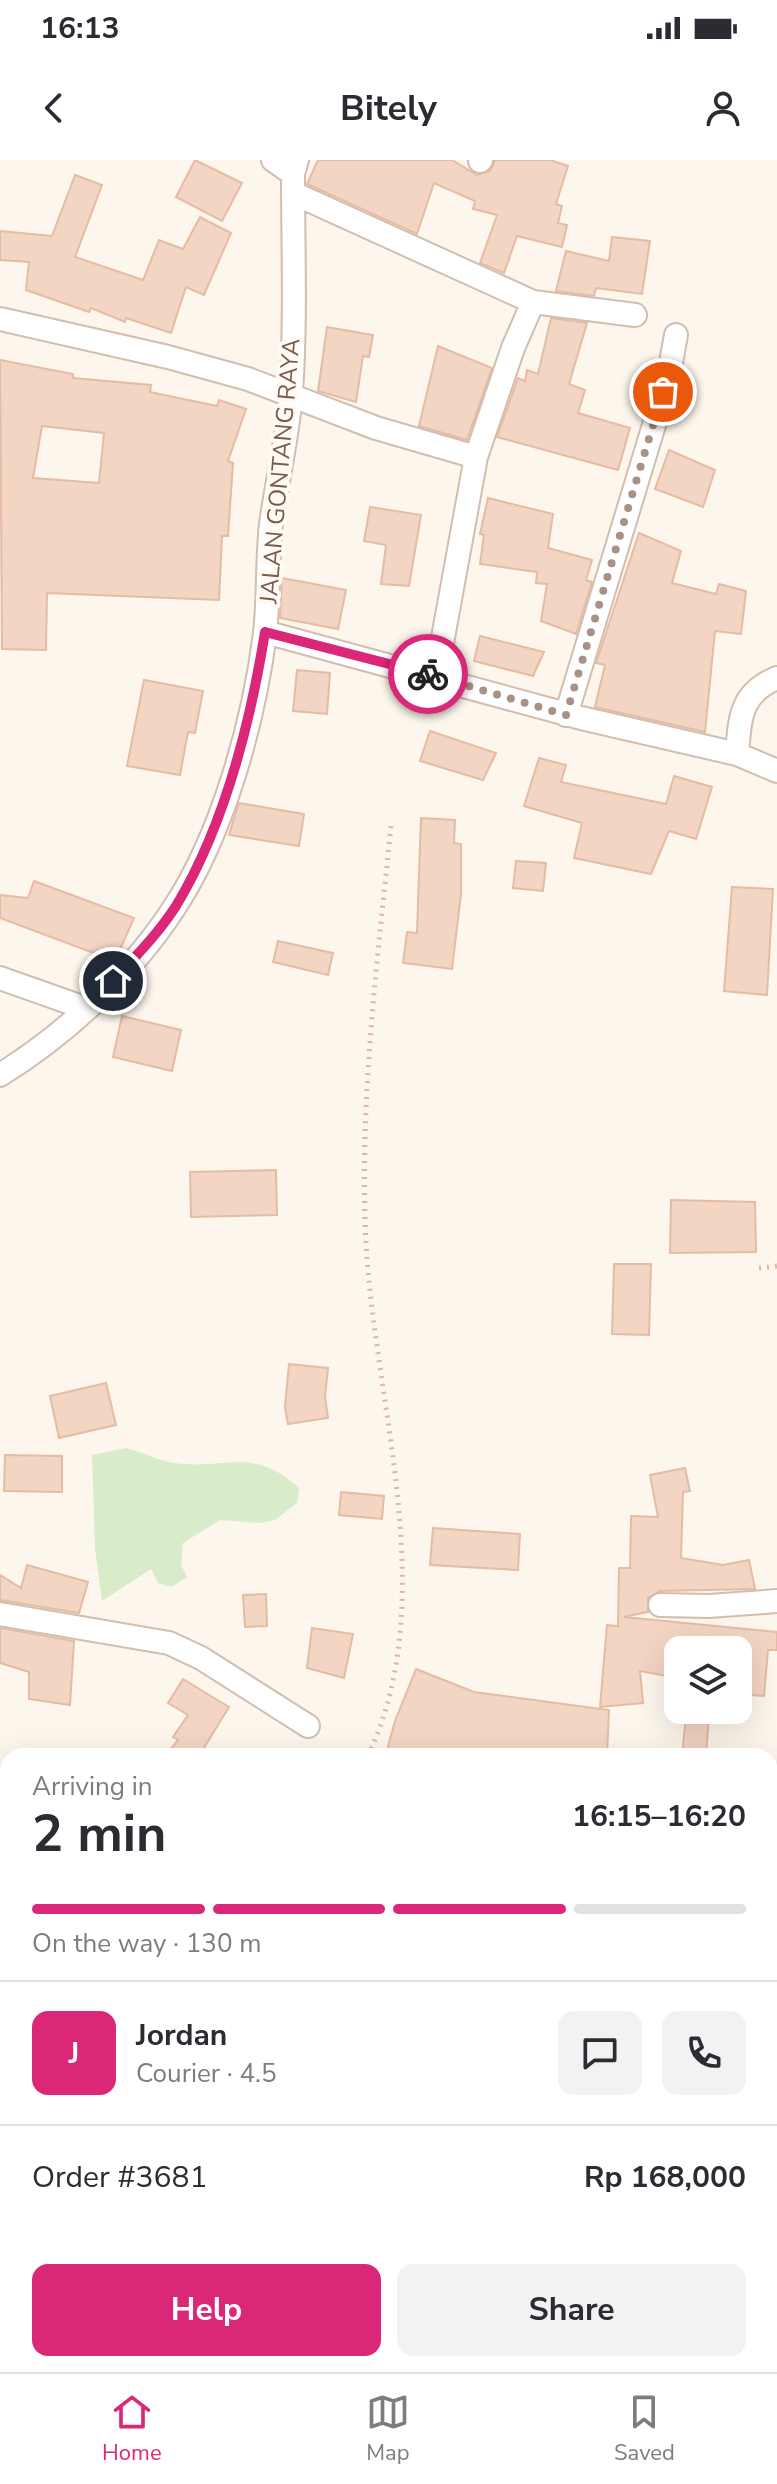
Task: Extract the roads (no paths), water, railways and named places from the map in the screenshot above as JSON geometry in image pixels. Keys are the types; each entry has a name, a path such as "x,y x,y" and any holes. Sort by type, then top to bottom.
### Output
{"street":[{"path":"273,160 295,176 533,302 635,315"},
{"name":"JALAN GONTANG RAYA","path":"0,1075 85,1008 152,939 176,906 202,855 247,723 265,632 271,527 291,394 295,176"},
{"path":"436,676 476,457 533,302"},
{"path":"0,319 168,357 291,394 376,428 476,457"},
{"path":"566,715 668,379 676,335"},
{"path":"265,632 436,676 566,715 737,754 777,771"},
{"path":"737,754 743,704 760,686 777,678"},
{"path":"0,978 85,1008"},
{"path":"660,1605 709,1606 777,1601"},
{"path":"0,1614 169,1643 201,1658 308,1726"}]}
